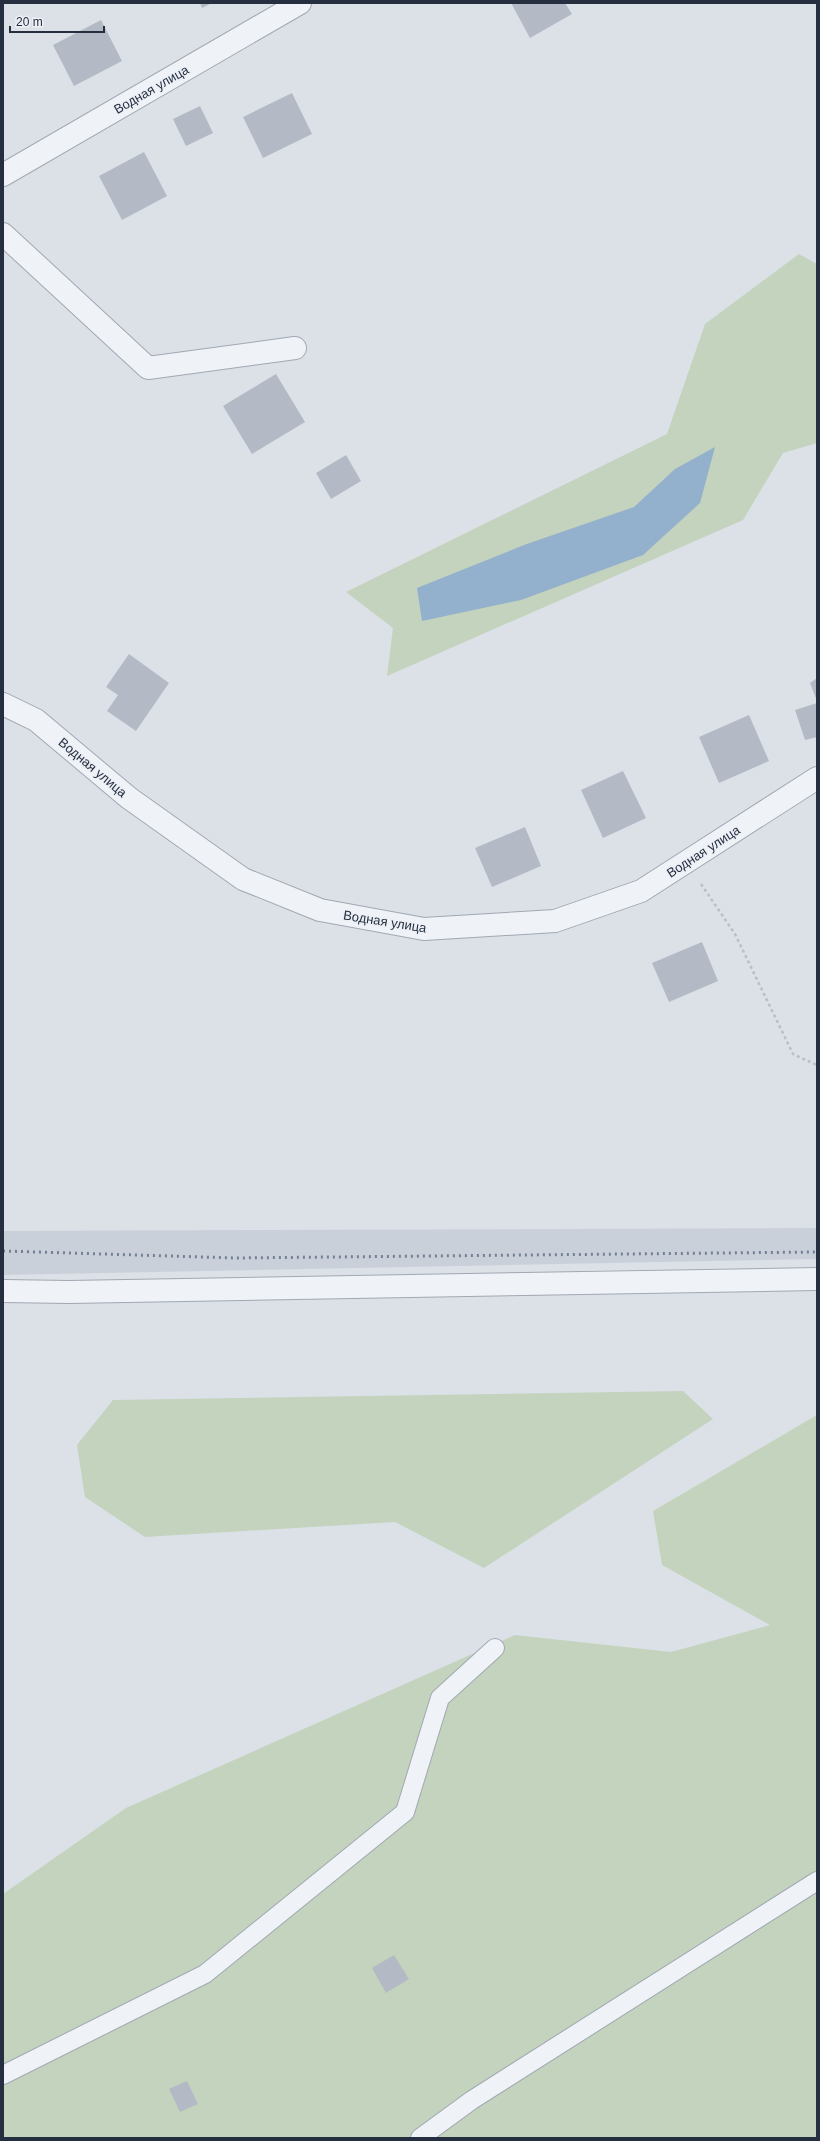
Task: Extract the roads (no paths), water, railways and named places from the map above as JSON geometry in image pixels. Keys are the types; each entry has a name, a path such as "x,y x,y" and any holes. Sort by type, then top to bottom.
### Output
{"street":[{"name":"Водная улица","path":"3,175 300,3"},
{"path":"3,234 148,368 295,348"},
{"name":"Водная улица","path":"3,704 36,720 129,798 243,879 320,910 424,928 555,920 641,892 817,778"},
{"path":"3,1291 77,1292 817,1279"}],"lane":[{"path":"3,2075 205,1974 405,1812 440,1698 495,1648"},
{"path":"420,2138 472,2100 817,1881"}],"water":[{"path":"715,447 700,503 643,555 521,600 422,621 417,588 524,545 634,507 675,469"}],"railway":[{"path":"3,1251 236,1258 817,1252"}]}
